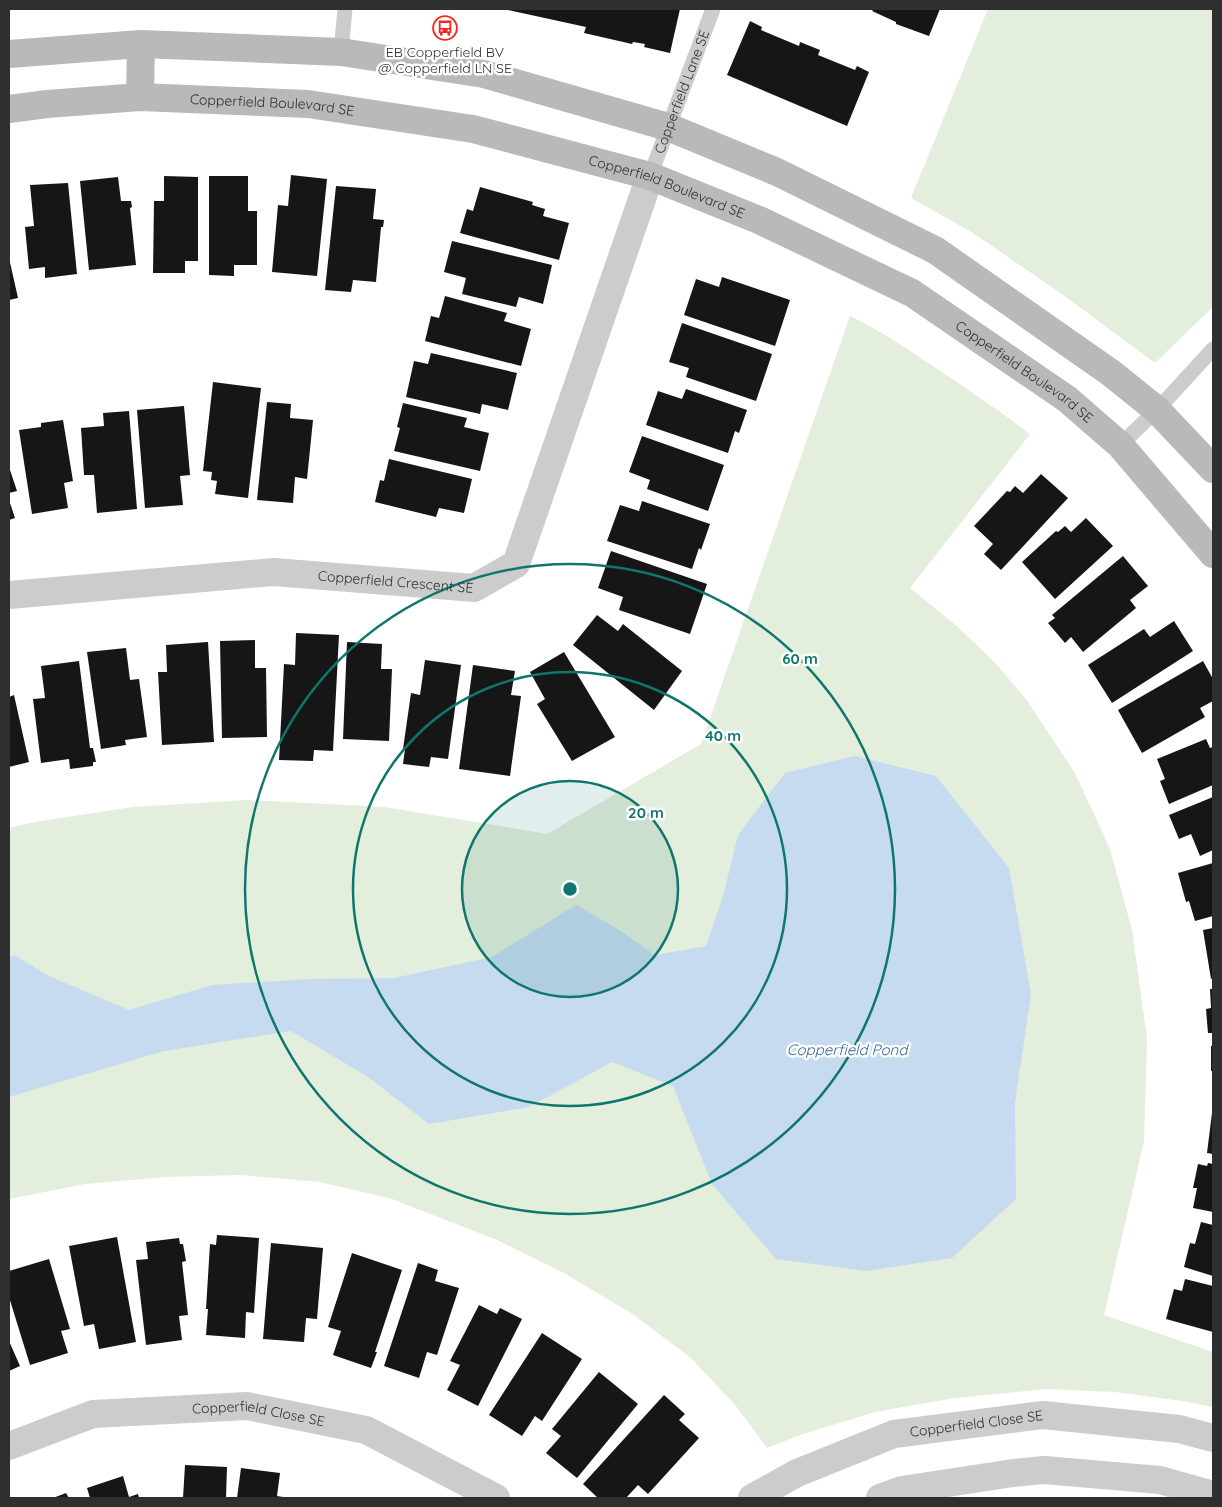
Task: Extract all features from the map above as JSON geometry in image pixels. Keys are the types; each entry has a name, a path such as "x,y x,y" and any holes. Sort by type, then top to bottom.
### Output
{"street":[{"path":"140,97 141,44"},
{"path":"9,54 141,44 341,52 484,74 668,127 777,172 935,250 1078,349 1157,410 1213,469"},
{"name":"Copperfield Boulevard SE","path":"9,109 47,104 140,97 308,104 473,129 650,176 759,220 912,294 1067,399 1120,445 1213,554"},
{"name":"Copperfield Crescent SE","path":"9,595 274,572 474,588 516,564 650,176"},
{"name":"Copperfield Close SE","path":"9,1446 93,1414 247,1406 366,1430 496,1498"},
{"name":"Copperfield Close SE","path":"752,1498 797,1473 894,1434 978,1423 1043,1415 1179,1429 1213,1438"},
{"path":"880,1498 902,1490 1044,1470 1160,1480 1213,1495"}],"lane":[{"path":"341,52 345,9"},
{"name":"Copperfield Lane SE","path":"650,176 714,9"},
{"path":"1120,445 1157,410 1213,349"}],"green space":[{"path":"988,9 1213,9 1213,307 1155,363 1066,297 973,233 911,198"},
{"path":"850,316 910,351 1030,434 910,588 958,627 998,666 1028,702 1075,773 1110,849 1132,930 1147,1038 1144,1141 1104,1315 1213,1352 1213,1407 1115,1392 1046,1389 955,1398 875,1412 800,1435 767,1448 736,1406 691,1358 631,1313 564,1273 497,1240 392,1199 320,1182 241,1175 165,1177 85,1184 9,1199 9,828 34,822 133,807 247,800 384,807 547,834 701,744"}],"water":[{"name":"Copperfield Pond","path":"855,756 936,776 1009,868 1031,994 1015,1103 1016,1199 952,1258 866,1271 776,1259 712,1184 673,1086 612,1062 529,1107 429,1124 368,1077 291,1031 164,1051 9,1097 9,958 14,955 49,976 129,1010 212,985 311,979 394,978 492,957 576,905 616,928 655,955 706,946 723,896 738,835 785,773"}],"building":[{"path":"503,9 680,9 670,53 644,47 645,44 633,42 632,44 584,33 586,27"},
{"path":"874,9 940,9 929,36 896,24 896,22 872,11"},
{"path":"750,21 762,27 761,30 799,46 800,42 820,50 818,55 855,70 857,66 869,72 847,126 727,75"},
{"path":"291,175 327,179 317,276 272,272 278,205 288,206"},
{"path":"164,176 198,177 198,261 185,261 185,273 153,273 154,201 164,201"},
{"path":"209,176 248,176 248,211 257,211 257,265 234,265 234,276 209,275"},
{"path":"118,177 121,201 131,201 132,207 130,208 136,265 89,270 80,181"},
{"path":"68,183 77,274 45,278 45,267 29,269 25,227 34,226 30,185"},
{"path":"336,186 376,189 373,219 384,220 383,227 381,227 376,282 353,280 351,292 325,290"},
{"path":"480,187 533,202 532,205 545,209 543,216 569,223 559,260 460,233 467,209 473,211"},
{"path":"452,241 552,265 543,304 519,297 516,307 462,294 466,278 444,272"},
{"path":"9,258 18,298 9,300"},
{"path":"722,277 790,300 775,346 684,315 696,279 719,287"},
{"path":"445,296 507,313 504,321 531,329 521,366 425,341 431,316 439,318"},
{"path":"682,323 772,354 756,401 686,377 689,368 669,362"},
{"path":"431,353 517,373 508,410 482,404 480,414 406,397 414,361 428,364"},
{"path":"213,382 261,388 248,498 215,494 217,481 211,480 212,472 203,471"},
{"path":"686,389 747,410 739,433 735,431 728,453 646,425 658,391 682,399"},
{"path":"267,402 291,404 290,418 313,420 307,479 295,477 293,503 257,500"},
{"path":"403,403 467,418 464,427 489,433 480,471 394,451 400,428 397,427"},
{"path":"184,406 190,475 180,476 183,505 145,508 137,410"},
{"path":"129,411 137,509 97,513 94,475 84,475 81,428 104,426 103,413"},
{"path":"63,420 73,481 64,483 68,508 32,514 19,430 41,427 41,423"},
{"path":"642,436 724,465 708,511 647,489 650,480 629,472"},
{"path":"389,459 472,479 464,513 439,508 436,517 375,502 380,480 384,481"},
{"path":"9,467 17,491 9,493"},
{"path":"1041,474 1068,498 1001,570 984,554 993,544 974,526 1007,491 1010,492 1015,486 1023,493"},
{"path":"9,500 15,518 9,520"},
{"path":"642,501 710,524 692,569 607,541 620,505 639,511"},
{"path":"1086,518 1113,546 1055,599 1022,562 1056,531 1058,532 1065,526 1071,532"},
{"path":"611,551 707,584 690,634 619,610 623,597 598,588"},
{"path":"1123,556 1148,586 1130,600 1136,608 1083,652 1071,637 1065,643 1048,623 1055,618 1052,615"},
{"path":"597,615 618,631 623,624 682,671 654,710 573,645"},
{"path":"1174,621 1193,651 1112,703 1088,665 1144,629 1150,637"},
{"path":"296,633 339,635 333,751 314,750 313,761 279,760 284,664 295,665"},
{"path":"255,640 255,668 266,668 267,737 222,738 220,641"},
{"path":"208,642 214,742 162,745 158,672 167,672 166,645"},
{"path":"347,642 382,644 381,669 392,669 389,741 343,739"},
{"path":"126,648 130,680 139,679 147,737 125,740 126,745 101,749 87,652"},
{"path":"564,652 615,737 572,761 537,704 545,699 530,672"},
{"path":"425,660 461,665 448,759 431,757 429,767 403,764 405,749 403,749 411,693 420,695"},
{"path":"79,661 90,748 93,748 96,762 93,762 93,766 70,769 69,759 41,763 33,699 45,698 41,666"},
{"path":"1203,661 1213,679 1213,701 1200,708 1205,717 1142,753 1118,710"},
{"path":"473,665 515,671 511,695 521,696 510,776 459,769"},
{"path":"14,695 29,762 9,767 9,697"},
{"path":"1206,739 1210,748 1213,747 1213,785 1169,804 1160,781 1165,779 1157,759"},
{"path":"1213,797 1213,850 1200,856 1191,834 1179,839 1169,815"},
{"path":"1213,863 1213,916 1195,921 1189,901 1186,902 1178,873"},
{"path":"1213,928 1213,978 1211,979 1203,930"},
{"path":"1210,989 1213,989 1213,1033 1208,1033 1206,1009 1211,1008"},
{"path":"1211,1046 1213,1046 1213,1071 1211,1071"},
{"path":"1213,1113 1213,1154 1207,1153"},
{"path":"1208,1163 1213,1164 1213,1212 1193,1208 1197,1188 1193,1188 1198,1164 1207,1166"},
{"path":"1201,1222 1213,1225 1213,1276 1184,1267 1190,1243 1195,1244"},
{"path":"217,1235 259,1238 254,1313 246,1312 245,1338 206,1335 210,1244 216,1245"},
{"path":"117,1237 136,1342 99,1349 94,1324 84,1326 69,1246"},
{"path":"179,1238 180,1244 183,1244 186,1261 182,1262 188,1315 179,1316 182,1340 146,1345 136,1260 148,1259 146,1242"},
{"path":"271,1243 323,1248 317,1319 306,1318 304,1342 263,1339"},
{"path":"352,1253 402,1270 371,1368 333,1355 341,1331 328,1327"},
{"path":"49,1259 70,1329 61,1331 68,1353 30,1365 9,1297 9,1271"},
{"path":"418,1263 438,1270 435,1281 459,1288 437,1355 427,1352 419,1378 384,1366"},
{"path":"1185,1279 1213,1286 1213,1332 1166,1319 1174,1289 1182,1291"},
{"path":"479,1305 497,1314 500,1308 522,1319 478,1406 447,1390 460,1365 450,1361"},
{"path":"542,1333 582,1359 542,1421 535,1416 522,1436 489,1415"},
{"path":"9,1341 20,1366 9,1371"},
{"path":"599,1372 638,1404 577,1478 546,1453 561,1436 552,1429"},
{"path":"664,1395 685,1414 679,1420 699,1438 648,1494 638,1485 626,1498 598,1498 583,1484"},
{"path":"185,1465 227,1467 226,1498 183,1498"},
{"path":"241,1468 280,1473 277,1496 283,1498 237,1498"},
{"path":"123,1476 129,1497 138,1494 139,1498 90,1498 87,1488"},
{"path":"66,1493 69,1498 53,1498"}],"place":[{"name":"EB Copperfield BV @ Copperfield LN SE","path":"445,28"}]}
